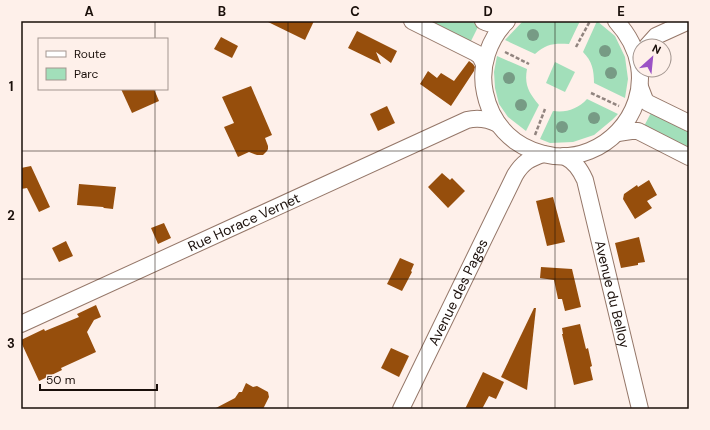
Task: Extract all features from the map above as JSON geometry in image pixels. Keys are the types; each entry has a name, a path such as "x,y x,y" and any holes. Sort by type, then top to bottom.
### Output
{"street":[{"path":"412,21 476,53 480,56 484,64"},
{"path":"483,21 495,25 507,22"},
{"path":"658,38 689,21"},
{"path":"507,22 493,39 488,50 484,64 484,91 490,110 498,124 508,136 536,152 564,156 575,155 594,149 606,143 618,133 632,112 640,87 640,78"},
{"path":"619,25 645,38"},
{"path":"619,25 632,44"},
{"path":"640,87 645,100 648,103 689,123"},
{"path":"467,120 475,112 484,91"},
{"path":"467,120 480,118 487,119 498,124"},
{"name":"Rue Horace Vernet","path":"21,324 467,120"},
{"path":"618,133 638,131 689,156"},
{"path":"513,139 518,154 515,175"},
{"path":"585,180 585,166 594,149"},
{"path":"515,175 523,163 536,152"},
{"path":"564,156 578,166 585,180"},
{"name":"Avenue des Pages","path":"401,409 515,175"},
{"name":"Avenue du Belloy","path":"585,180 640,409"}],"path":[{"path":"576,47 590,21"},
{"path":"500,50 529,64"},
{"path":"536,152 545,109"}],"green space":[{"path":"425,21 470,21 479,25 470,43"},
{"path":"523,21 580,21 569,44 550,45 535,54 505,40"},
{"path":"597,21 615,36 625,57 628,79 625,98 594,83 592,66 589,59 583,52"},
{"path":"497,56 527,69 526,80 528,88 532,97 539,105 526,131 508,117 499,104 495,88 494,72"},
{"path":"555,62 575,72 565,92 546,83"},
{"path":"587,99 618,114 594,135 573,142 550,143 540,139 553,111 572,110"},
{"path":"652,111 689,130 689,152 642,130"}],"building":[{"path":"266,21 314,21 305,40"},
{"path":"357,31 397,51 391,63 376,52 381,64 348,48"},
{"path":"221,37 238,46 232,58 214,49"},
{"path":"469,61 475,67 474,71 451,106 420,84 428,71 437,78 441,73 454,81"},
{"path":"251,86 272,135 265,138 268,149 263,155 257,155 249,152 238,157 224,127 234,123 222,97"},
{"path":"121,90 154,90 159,101 132,113"},
{"path":"387,106 395,123 378,131 370,114"},
{"path":"31,166 50,207 39,212 27,188 21,189 21,168"},
{"path":"442,173 450,180 452,178 465,191 448,208 428,187"},
{"path":"649,180 657,195 647,201 652,208 635,219 623,199 624,194 637,185 638,187"},
{"path":"79,184 116,187 113,209 77,205"},
{"path":"553,197 565,242 547,246 536,201"},
{"path":"164,223 171,238 158,244 151,228"},
{"path":"639,237 645,262 638,263 638,265 621,268 615,243"},
{"path":"66,241 73,256 59,262 52,248"},
{"path":"400,258 414,264 411,271 412,272 402,291 387,284"},
{"path":"541,267 572,269 581,307 565,311 562,299 558,299 554,280 540,278"},
{"path":"96,305 101,317 94,320 87,332 96,352 61,368 62,370 39,381 21,340 44,329 45,331 79,317 77,314"},
{"path":"534,308 536,308 527,390 501,377"},
{"path":"580,324 586,349 588,348 593,380 574,385 562,334 562,328"},
{"path":"391,348 409,356 399,377 381,368"},
{"path":"483,372 504,382 496,399 489,396 482,409 465,409"},
{"path":"246,383 253,387 257,386 268,392 269,397 263,409 214,409 235,398 239,392 242,392"}]}
